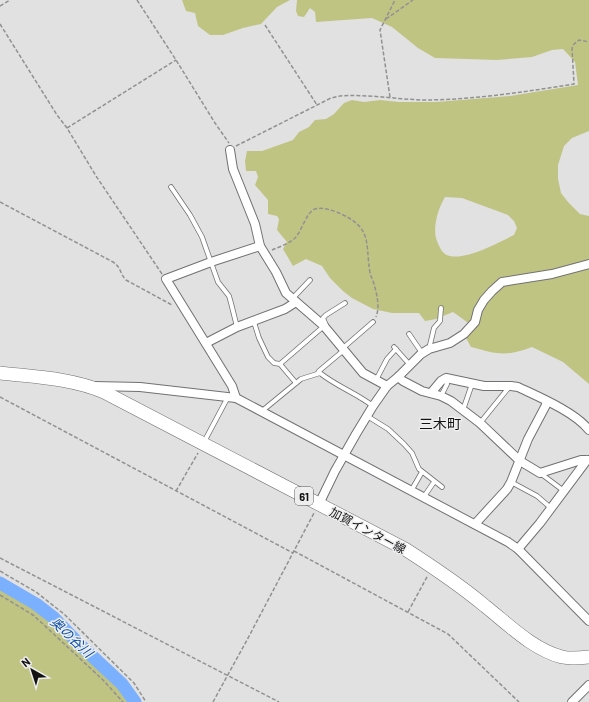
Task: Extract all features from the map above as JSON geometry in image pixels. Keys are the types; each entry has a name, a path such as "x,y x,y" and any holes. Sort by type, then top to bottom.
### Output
{"main road":[{"name":"加賀インター線","path":"0,373 55,379 90,386 128,403 203,443 316,510 405,549 433,566 533,643 551,653 562,657 575,659 589,657"}],"street":[{"path":"230,150 233,170 255,224 262,249 286,293 324,327 363,373 387,386"},
{"path":"232,397 232,386 166,279 211,262 262,249"},
{"path":"316,510 344,455 373,406 387,386 426,351 450,343 464,334 474,322 478,310 484,300 502,282 552,274 589,264"},
{"path":"206,343 237,327 285,310 294,300"},
{"path":"398,377 422,391 441,396 451,401 480,423 520,461 540,473 577,461 588,461"},
{"path":"432,393 441,381 446,378 484,386 518,387 574,417 589,430"},
{"path":"90,386 119,386 232,397 508,542 518,550 589,621"},
{"path":"475,524 507,489 528,439 546,406 546,402"},
{"path":"518,550 588,461"},
{"path":"572,702 589,684"}],"lane":[{"path":"171,187 196,225 206,246 218,282 231,303 237,327"},
{"path":"294,300 310,280"},
{"path":"280,364 326,325 323,318 345,303"},
{"path":"408,334 426,351 434,328 440,321 441,308"},
{"path":"254,322 259,338 268,357 274,362 280,364 296,383"},
{"path":"262,412 300,379 318,373 373,322"},
{"path":"376,380 387,359 395,348 411,365"},
{"path":"318,373 362,397 373,406"},
{"path":"441,396 447,384 448,378"},
{"path":"463,410 472,384"},
{"path":"480,423 511,386"},
{"path":"203,443 232,397"},
{"path":"367,416 388,429 404,444 412,453 419,469 442,487"},
{"path":"411,491 422,472"},
{"path":"540,473 564,491"},
{"path":"423,498 434,482"},
{"path":"511,482 537,496 551,508"}],"path":[{"path":"0,6 10,0"},
{"path":"137,0 215,123 229,142 230,150 330,98 340,96 390,97 422,100 515,93 574,84 572,48 579,40 589,42"},
{"path":"390,97 380,30 394,0"},
{"path":"384,20 413,0"},
{"path":"0,24 96,176 166,279"},
{"path":"265,25 317,105"},
{"path":"67,128 176,60"},
{"path":"0,202 114,262 118,265 122,276 126,280 172,305 182,306"},
{"path":"262,249 284,245 294,239 299,234 308,215 314,210 324,208 354,220 366,234 368,243 370,274 378,303 377,315 373,322"},
{"path":"0,397 448,634 519,702"},
{"path":"176,491 203,443"},
{"path":"213,702 316,510"},
{"path":"0,558 279,702"},
{"path":"408,612 433,566"},
{"path":"0,571 40,595 64,614 134,683 146,702"},
{"path":"0,595 33,616 44,625 103,680 123,702"}],"green space":[{"path":"182,0 290,0 277,7 261,24 223,35 210,35 198,26 195,13 186,11"},
{"path":"297,0 589,0 589,131 572,138 564,146 558,165 558,179 561,193 568,202 580,214 589,216 589,384 563,362 532,347 515,352 495,353 471,347 466,338 474,327 453,312 436,319 425,321 419,313 392,313 373,309 352,298 343,291 330,278 322,266 306,259 293,266 283,249 287,242 277,230 279,219 277,216 268,214 268,200 255,185 258,177 256,171 246,171 245,161 247,151 262,151 293,140 299,132 309,127 315,120 326,119 334,114 344,103 352,100 364,102 380,100 399,102 436,102 510,96 578,85 575,62 563,49 552,50 532,57 497,60 435,58 418,48 392,27 372,18 316,22 315,12 310,8 304,17 298,16 296,11","holes":["445,197 462,198 508,215 514,221 517,228 514,235 490,247 470,254 460,256 445,254 440,248 436,236 435,225 438,213"]},
{"path":"0,588 46,616 123,692 129,702 0,702"}],"waterway":[{"name":"奥の谷川","path":"0,583 36,604 54,618 78,643 122,684 135,702"}],"district":[{"name":"三木町","path":"440,423"}]}
